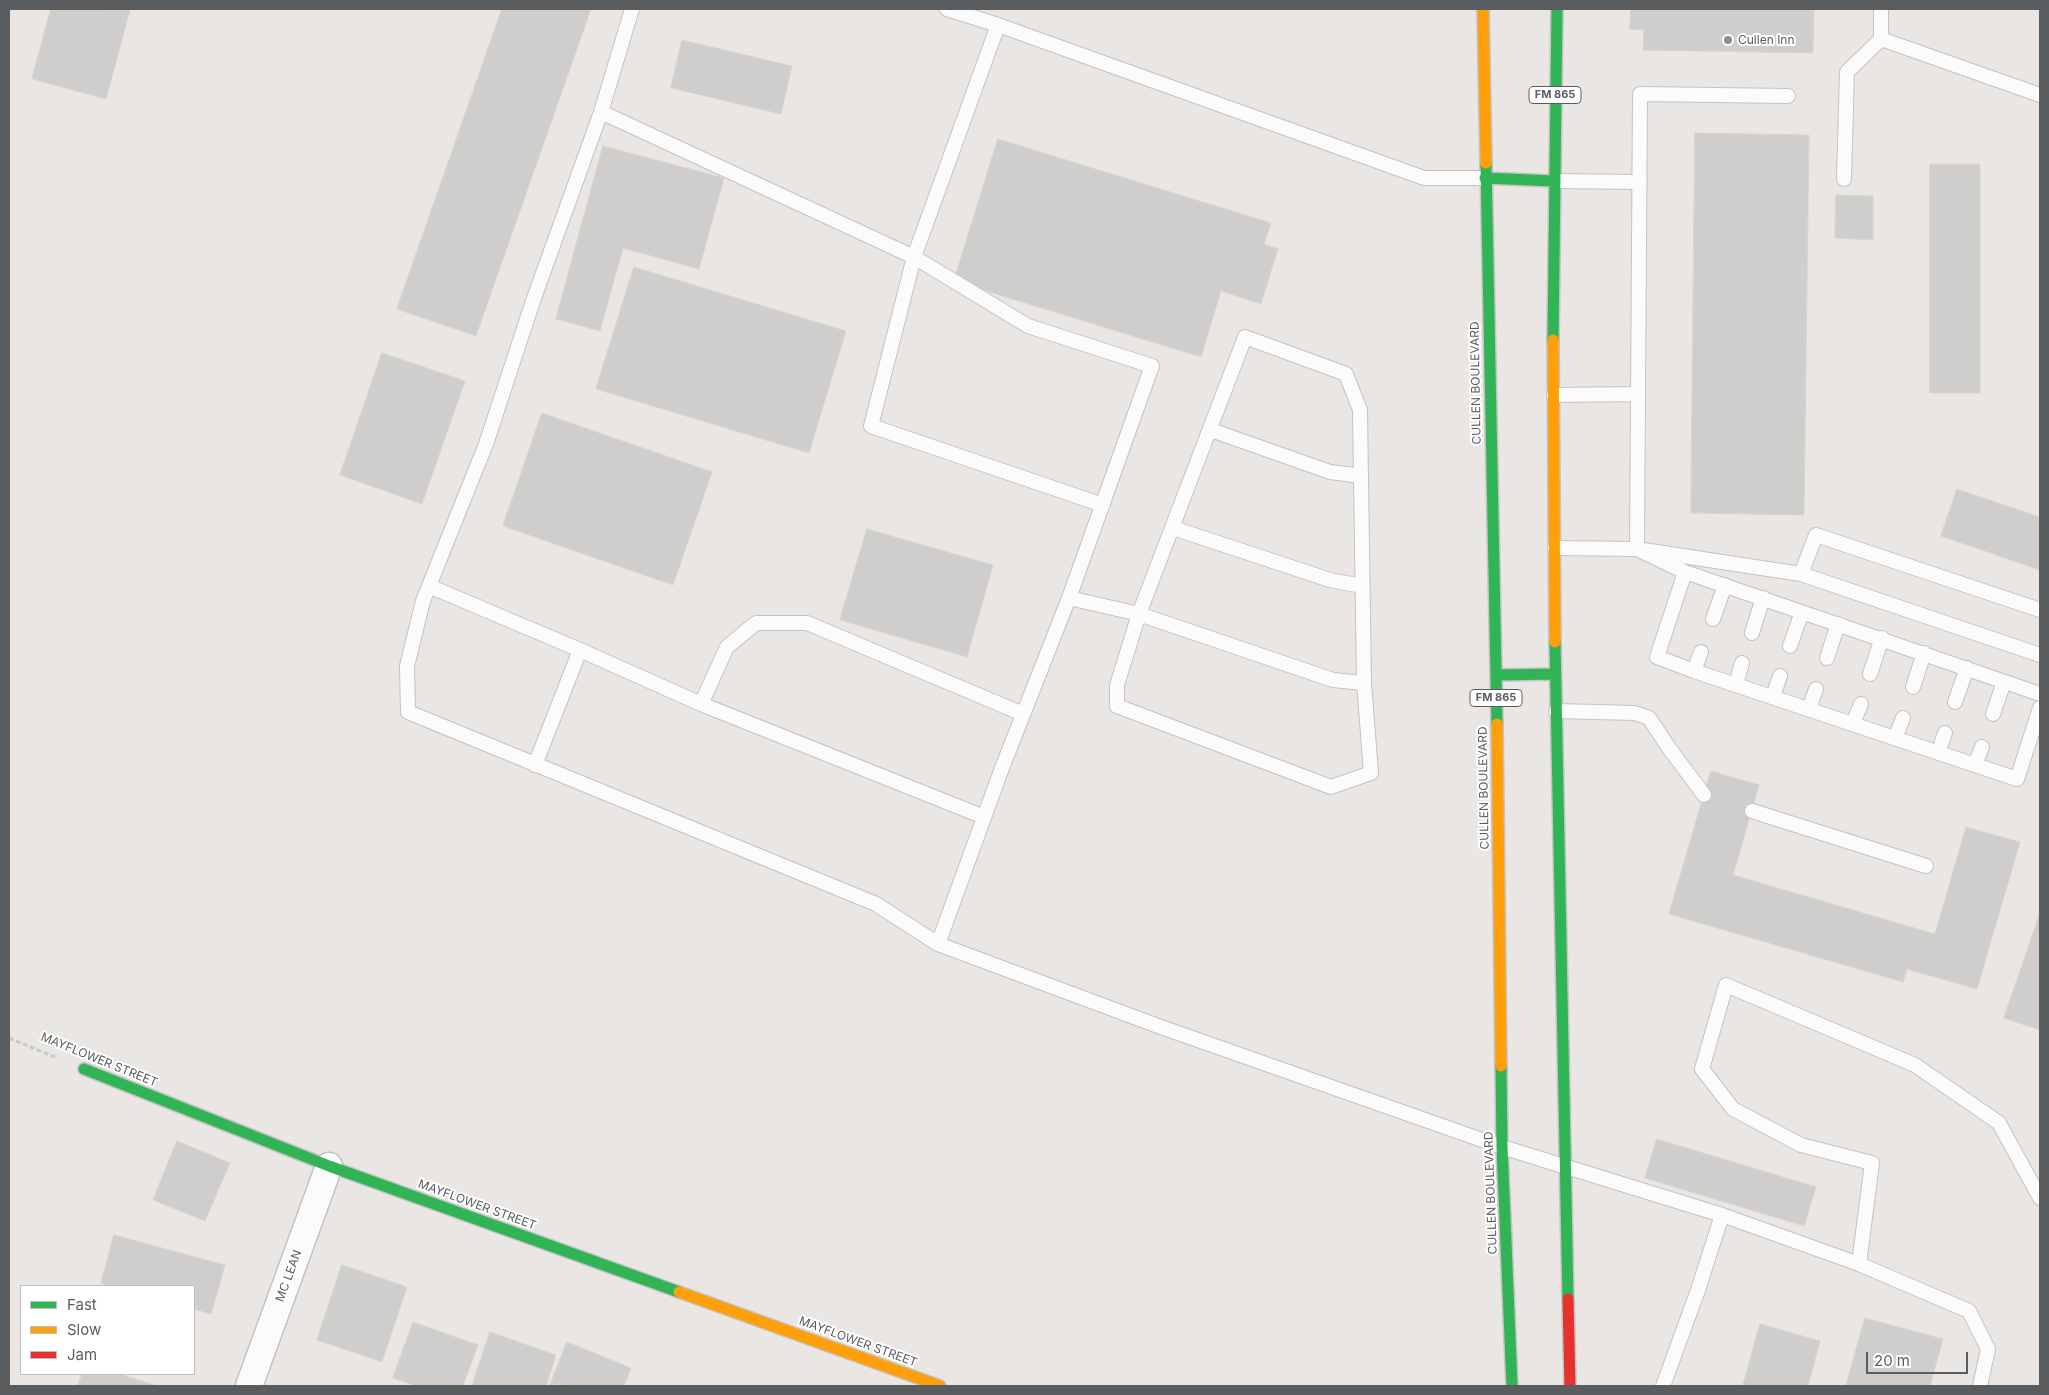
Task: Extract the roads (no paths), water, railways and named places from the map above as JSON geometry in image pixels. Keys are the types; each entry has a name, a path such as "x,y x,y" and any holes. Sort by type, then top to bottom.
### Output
{"main road":[{"name":"CULLEN BOULEVARD","path":"1483,9 1496,675 1502,1147 1512,1386"},
{"name":"FM 865","path":"1556,9 1553,181 1555,674 1570,1386"},
{"path":"1485,178 1553,181"},
{"path":"1496,675 1555,674"},
{"name":"MAYFLOWER STREET","path":"84,1069 329,1166 940,1386"}],"street":[{"name":"MC LEAN","path":"249,1386 329,1166"}],"lane":[{"path":"632,9 601,112 533,301 486,444 423,600 407,666 408,712 876,904 938,944 1158,1026 1502,1147 1722,1215 1859,1264 1969,1311 1988,1349 1980,1386"},
{"path":"947,9 998,25 1424,178 1485,178"},
{"path":"1844,180 1847,72 1880,39 1881,9"},
{"path":"998,25 914,257 870,426 1103,505"},
{"path":"1880,39 2040,95"},
{"path":"1637,549 1640,94 1788,96"},
{"path":"601,112 914,257 1028,326 1152,366 1070,598 984,817 938,944"},
{"path":"1553,181 1640,182"},
{"path":"1245,337 1346,374 1360,410 1361,476 1364,683 1371,773 1331,787 1118,706 1118,685 1139,614 1245,337"},
{"path":"1554,395 1637,394"},
{"path":"1210,430 1330,472 1361,476"},
{"path":"1173,528 1330,580 1362,586"},
{"path":"1801,574 1816,535 1847,552 2039,615"},
{"path":"1555,548 1637,549 1836,581 2028,646 2040,655"},
{"path":"1637,549 1685,572 1882,638 2040,694"},
{"path":"1685,572 1657,657 2017,779 2040,708"},
{"path":"1713,619 1725,585"},
{"path":"429,586 701,704 984,817"},
{"path":"1070,598 1139,614 1333,680 1364,683"},
{"path":"1752,633 1763,598"},
{"path":"1790,646 1802,612"},
{"path":"701,704 726,647 756,623 807,623 1024,714"},
{"path":"1827,658 1838,624"},
{"path":"1870,674 1882,638"},
{"path":"536,765 580,650"},
{"path":"1694,671 1701,652"},
{"path":"1913,687 1924,653"},
{"path":"1736,684 1742,663"},
{"path":"1955,702 1967,668"},
{"path":"1773,696 1780,676"},
{"path":"1993,714 2004,682"},
{"path":"1809,709 1816,689"},
{"path":"1853,724 1861,704"},
{"path":"1556,711 1635,713 1650,718 1669,748 1704,795"},
{"path":"1895,738 1903,718"},
{"path":"1938,753 1945,733"},
{"path":"1975,765 1982,747"},
{"path":"1752,811 1926,866"},
{"path":"1859,1264 1872,1163 1801,1145 1733,1109 1702,1069 1726,985 1915,1065 1999,1123 2040,1198"},
{"path":"1663,1386 1698,1290 1722,1215"}],"place":[{"name":"Cullen Inn","path":"1728,40"}]}
